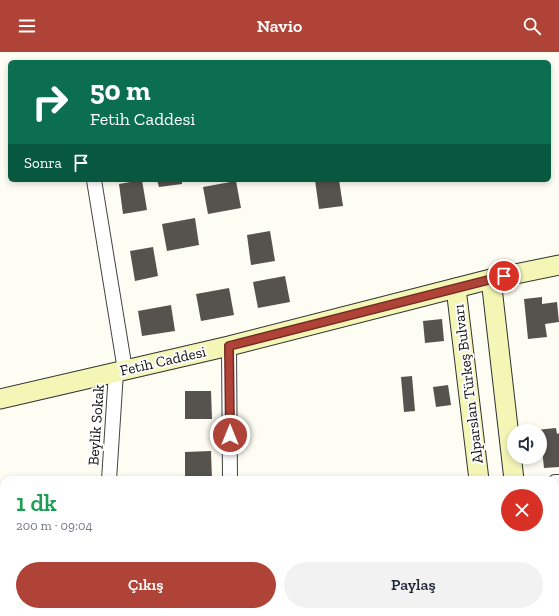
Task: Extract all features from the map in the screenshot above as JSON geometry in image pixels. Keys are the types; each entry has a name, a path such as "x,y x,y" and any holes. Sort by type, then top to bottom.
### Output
{"street":[{"name":"Beylik Sokak","path":"94,182 121,371 109,476"},
{"name":"Fetih Caddesi","path":"0,399 229,346 491,279 559,265"},
{"path":"491,279 514,476"},
{"name":"Alparslan Türkeş Bulvarı","path":"456,288 480,476"},
{"path":"229,346 230,476"}],"building":[{"path":"142,182 147,210 123,214 119,184"},
{"path":"158,182 182,182 182,184 159,187"},
{"path":"236,182 241,208 208,214 203,187"},
{"path":"315,182 339,182 343,206 319,209"},
{"path":"195,218 199,245 167,251 162,224"},
{"path":"270,231 275,261 251,265 247,235"},
{"path":"153,247 158,276 135,281 130,251"},
{"path":"285,276 290,302 258,308 253,282"},
{"path":"229,288 234,315 201,321 196,294"},
{"path":"542,297 542,304 557,302 559,322 545,324 547,337 528,339 524,299"},
{"path":"171,305 175,331 142,336 138,311"},
{"path":"442,319 444,341 425,343 423,321"},
{"path":"412,376 415,411 404,412 401,377"},
{"path":"448,385 451,405 436,407 433,387"},
{"path":"185,391 211,391 212,419 185,419"},
{"path":"556,428 557,434 559,433 559,467 544,468 544,464 547,464 547,429"},
{"path":"211,451 212,476 185,476 185,452"}],"route":[{"path":"230,435 229,346 504,276"}]}
